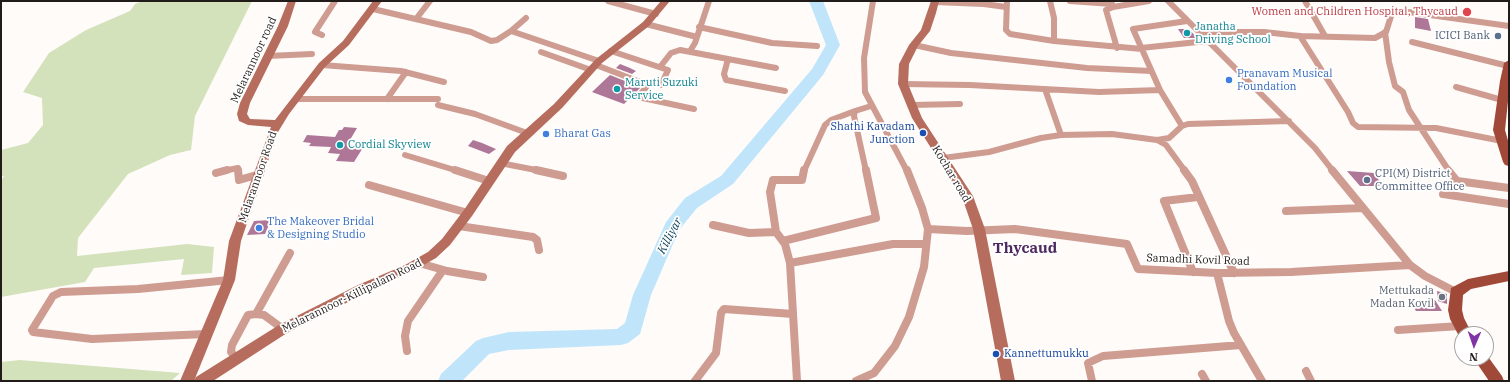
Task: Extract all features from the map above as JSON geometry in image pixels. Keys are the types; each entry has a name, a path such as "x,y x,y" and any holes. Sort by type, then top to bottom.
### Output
{"main road":[{"path":"1509,65 1504,108 1499,130 1509,162"},
{"path":"1461,326 1455,310 1456,292 1468,284 1509,276"},
{"path":"1487,366 1497,381"}],"street":[{"name":"Melarannoor road","path":"277,124 248,122 243,119 245,103 284,26 292,1"},
{"path":"322,35 314,32 335,1"},
{"path":"416,19 430,1"},
{"path":"608,1 656,14"},
{"name":"Melarannoor-Killipalam Road","path":"201,381 211,378 283,329 419,263 432,255 459,226 500,163 511,149 558,106 611,51 646,24 666,1"},
{"path":"690,51 695,43 699,27 709,1"},
{"path":"856,381 874,373 895,346 909,317 924,267 925,244 928,229 922,208 906,169 871,106 865,92 864,58 873,1"},
{"path":"1050,1 1054,18 1054,41"},
{"path":"1070,1 1112,4 1149,1"},
{"path":"1168,1 1290,121 1315,148 1339,180 1410,264 1425,276 1456,292"},
{"path":"1305,1 1325,36"},
{"path":"935,2 1007,4 1006,30 1008,33 1054,41 1117,48 1141,49 1207,41"},
{"name":"Kochar road","path":"935,2 925,30 914,45 904,64 903,84 917,118 967,196 979,229 1008,381"},
{"path":"1112,4 1106,13 1117,48"},
{"path":"375,5 416,19 471,32 491,41 497,40 511,31 526,18"},
{"name":"Melarannoor Road","path":"187,381 228,280 235,241 277,124 322,65 346,43 375,5"},
{"path":"1509,26 1401,11 1392,12 1385,32 1389,62 1395,86 1403,92 1409,110 1451,175 1457,181 1509,188"},
{"path":"1182,126 1160,90 1133,32 1133,28 1187,21"},
{"path":"646,24 697,37"},
{"path":"699,27 772,43 817,46"},
{"path":"511,31 595,66 648,85 638,97 694,109"},
{"path":"1199,32 1264,32 1300,36 1375,38 1385,32"},
{"path":"1300,36 1348,112 1352,123 1358,127 1436,128 1502,141"},
{"path":"1412,42 1509,65"},
{"path":"914,45 951,53 1087,68 1151,71"},
{"path":"611,51 668,71 661,85"},
{"path":"660,67 671,54 676,51 690,51 776,68"},
{"path":"541,52 595,66"},
{"path":"268,56 312,54"},
{"path":"728,59 724,74 724,78 726,80 785,91"},
{"path":"322,65 406,72 444,82"},
{"path":"387,99 406,72"},
{"path":"903,84 970,85 1128,92 1160,90"},
{"path":"1456,87 1504,108"},
{"path":"1045,89 1061,135"},
{"path":"297,99 387,99 438,102 527,133"},
{"path":"912,105 960,104"},
{"path":"797,381 790,263 788,252 783,241 776,232 770,192 773,180 802,180 804,169 824,125 831,120 871,106"},
{"path":"783,241 876,218 856,126 855,111"},
{"path":"943,158 989,152 1041,138 1061,135 1112,134 1157,140 1169,138 1182,126 1188,124 1290,121"},
{"path":"1157,140 1166,145 1172,152 1192,181 1234,273"},
{"path":"405,156 489,180"},
{"path":"500,163 563,176"},
{"path":"216,173 238,168 239,180 260,174"},
{"path":"369,185 468,213"},
{"path":"1443,194 1509,204"},
{"path":"1193,272 1164,201 1198,197"},
{"path":"1286,211 1364,208"},
{"path":"713,225 749,233 776,232"},
{"path":"459,226 533,237 537,240 539,250"},
{"path":"928,229 966,231 979,229"},
{"name":"Samadhi Kovil Road","path":"979,229 1022,229 1127,244 1138,269 1234,273 1323,271 1410,264"},
{"path":"790,263 893,244 925,244"},
{"path":"256,314 290,253"},
{"path":"419,263 443,270 483,277"},
{"path":"407,351 405,336 408,321 443,270"},
{"path":"1217,273 1229,322 1262,381"},
{"path":"206,334 92,339 33,332 32,330 53,296 61,292 138,289 228,280"},
{"path":"695,381 716,353 721,313 724,310 793,314"},
{"path":"237,359 231,352 232,345 248,314 264,315 283,329"},
{"path":"1398,330 1454,330"},
{"path":"1092,381 1088,363 1103,356 1241,345"},
{"path":"1306,371 1311,381"}],"green space":[{"path":"142,1 252,1 195,116 191,150 170,155 128,174 78,238 77,256 187,244 214,247 212,273 181,275 184,259 94,268 85,282 1,297 1,181 4,176 1,176 1,150 28,143 43,125 42,98 23,92 49,53 86,30 130,11 135,4"},
{"path":"20,360 180,373 171,381 1,381 1,362"}],"building":[{"path":"1415,17 1428,19 1431,31 1415,28"},
{"name":"Janatha Driving School","path":"1178,29 1189,29 1197,38 1184,38"},
{"path":"620,64 636,71 632,74 616,68"},
{"name":"Maruti Suzuki Service","path":"610,75 641,87 624,104 592,92"},
{"name":"Cordial Skyview","path":"344,127 357,128 347,145 364,146 354,162 336,161 340,154 328,153 331,147 309,146 311,143 303,142 307,135 335,137 339,130 342,130"},
{"path":"473,140 496,149 489,154 468,146"},
{"name":"CPI(M) District Committee Office","path":"1347,171 1374,173 1383,186 1360,186"},
{"name":"The Makeover Bridal & Designing Studio","path":"271,220 265,234 247,235 254,221"},
{"name":"Mettukada Madan Kovil","path":"1437,291 1447,294 1447,304 1438,301"},
{"path":"1409,300 1435,300 1442,311 1416,311"}],"waterway":[{"name":"Killiyar","path":"448,381 483,347 509,341 621,337 633,328 642,295 672,227 691,203 727,180 818,72 833,45 816,1"}],"place":[{"name":"Women and Children Hospital, Thycaud","path":"1467,12"},
{"name":"Janatha Driving School","path":"1187,33"},
{"name":"ICICI Bank","path":"1498,36"},
{"name":"Pranavam Musical Foundation","path":"1229,80"},
{"name":"Maruti Suzuki Service","path":"617,89"},
{"name":"Shathi Kavadam Junction","path":"923,133"},
{"name":"Bharat Gas","path":"546,134"},
{"name":"Cordial Skyview","path":"340,145"},
{"name":"CPI(M) District Committee Office","path":"1367,180"},
{"name":"The Makeover Bridal & Designing Studio","path":"259,228"},
{"name":"Mettukada Madan Kovil","path":"1442,297"},
{"name":"Kannettumukku","path":"996,354"}],"district":[{"name":"Thycaud","path":"1025,249"}]}
